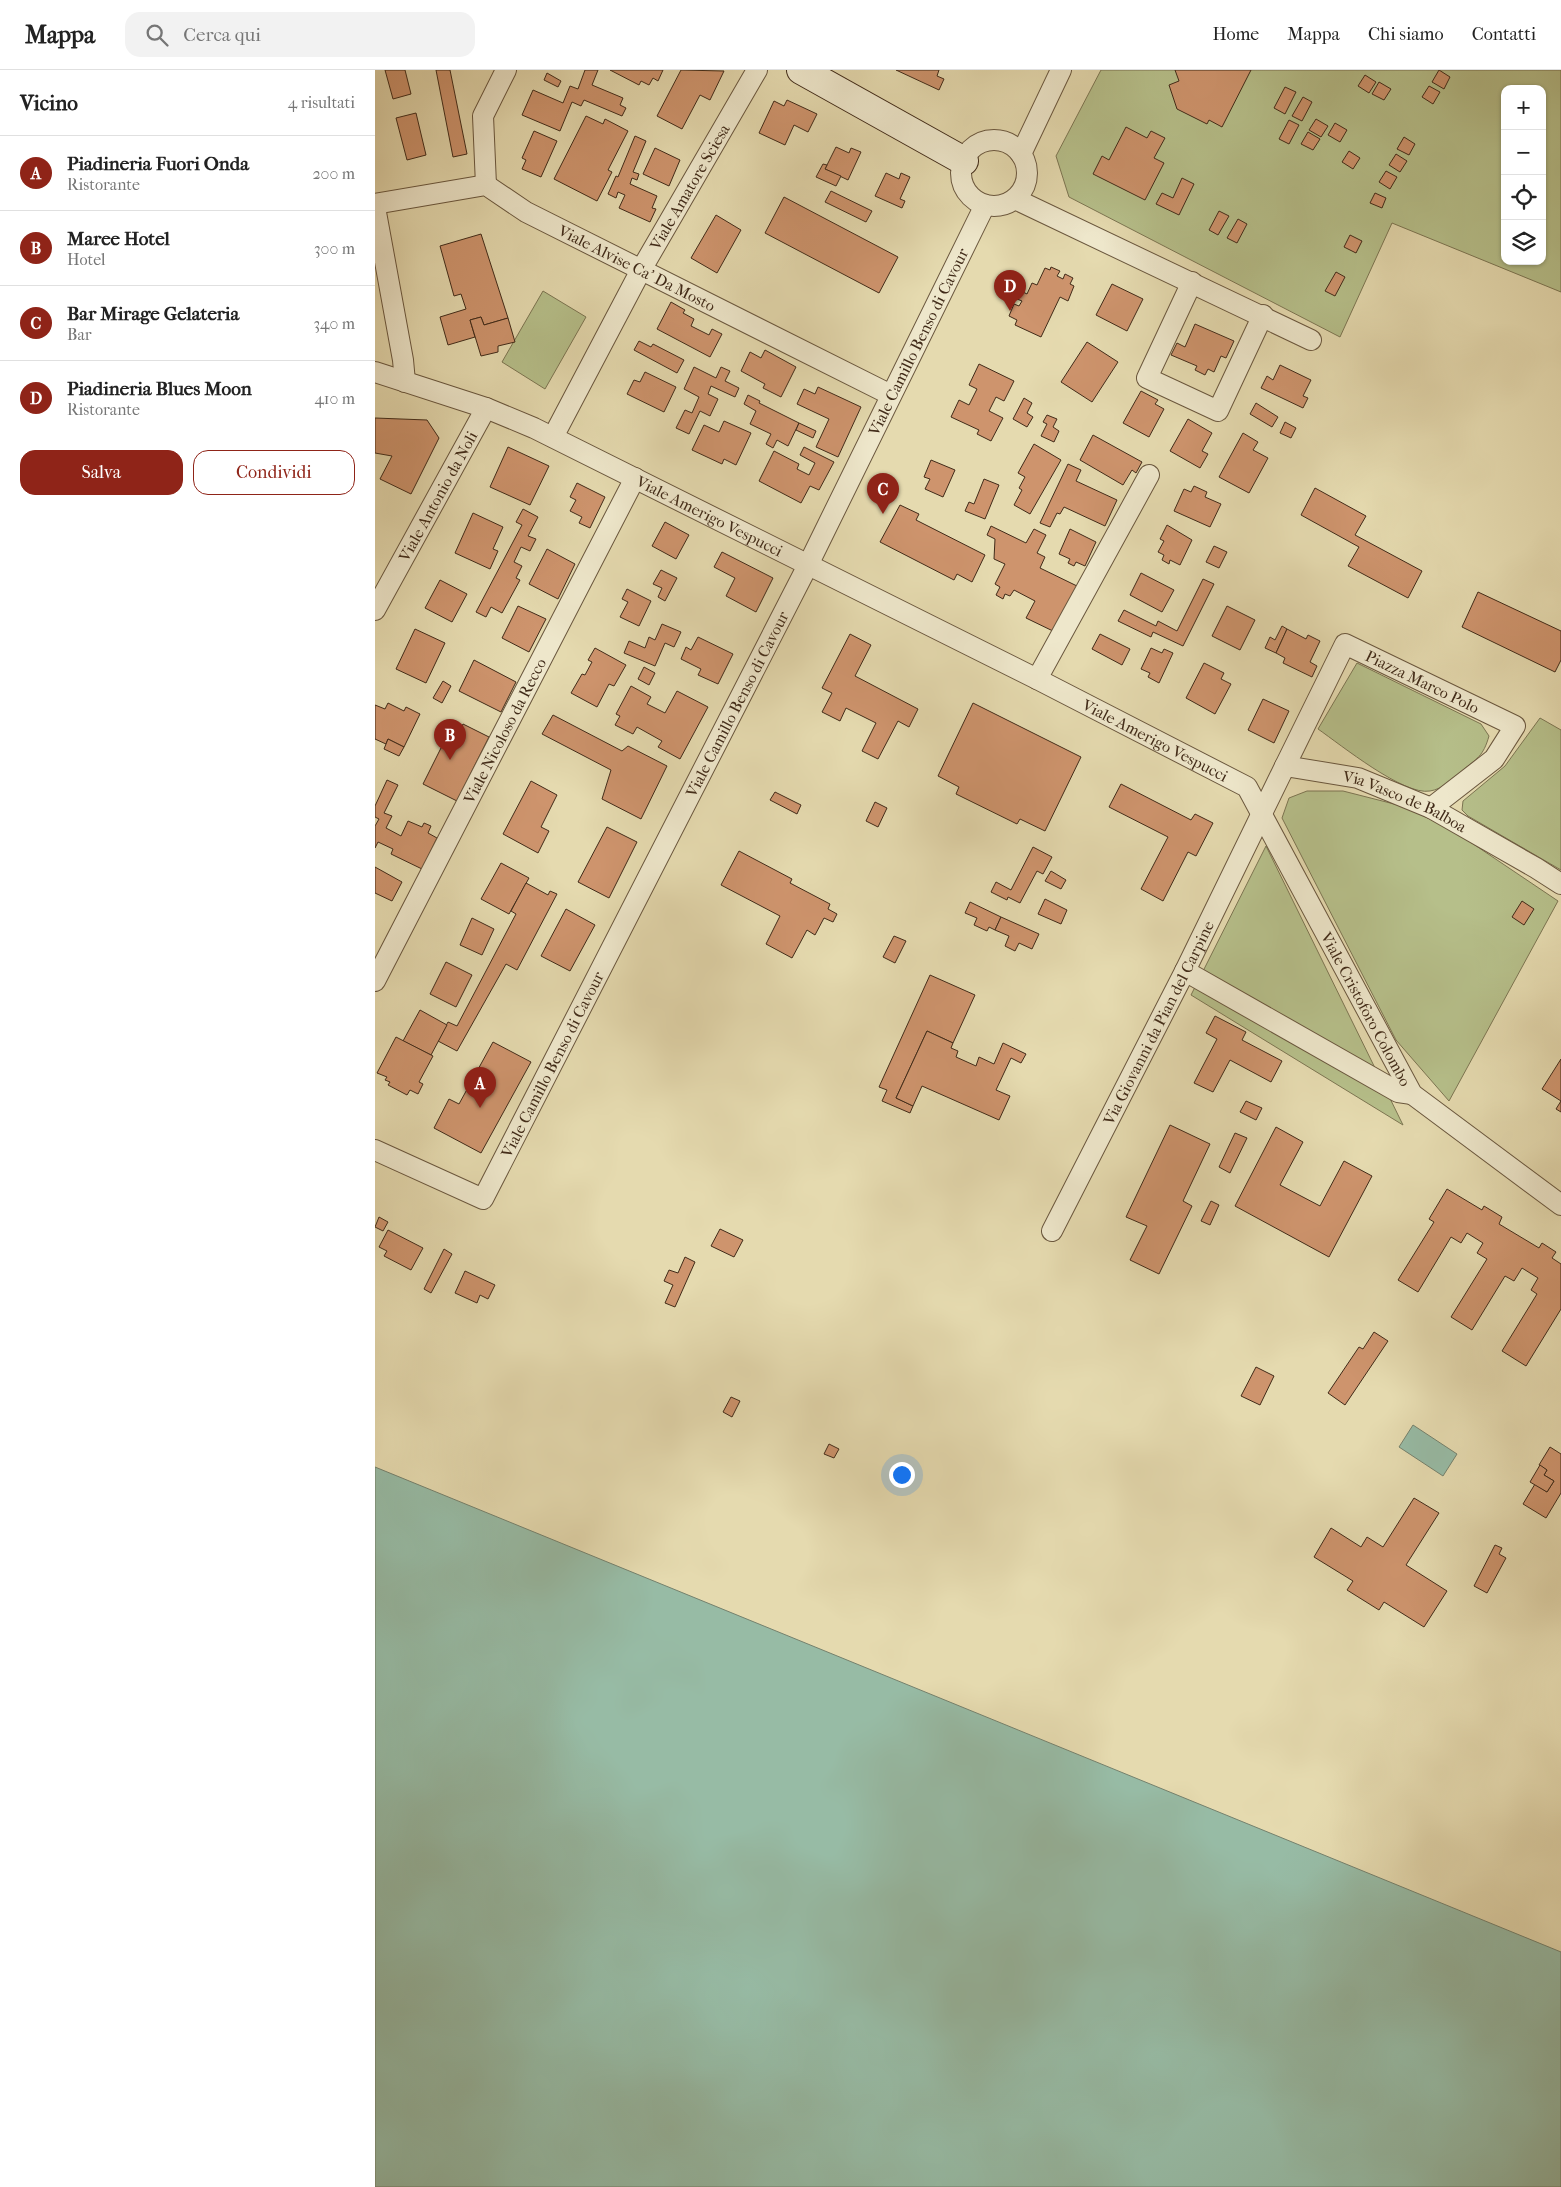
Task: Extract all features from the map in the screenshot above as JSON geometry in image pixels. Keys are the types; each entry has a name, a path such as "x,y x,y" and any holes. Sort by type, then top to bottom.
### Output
{"street":[{"path":"405,382 403,360 375,206 486,185 483,116 506,70"},
{"name":"Viale Amatore Sciesa","path":"553,437 641,270 757,70"},
{"path":"801,70 964,161"},
{"path":"1021,154 1061,70"},
{"path":"995,140 1014,147 1021,154 1025,163 1026,182 1015,199 1006,204 985,205 975,200 967,192 961,172 964,161 977,146 995,140"},
{"name":"Viale Alvise Ca' Da Mosto","path":"486,185 526,212 891,395"},
{"path":"1015,199 1263,315 1311,340"},
{"name":"Viale Camillo Benso di Cavour","path":"375,1150 483,1199 808,564 985,205"},
{"path":"1192,282 1147,378 1218,411 1263,315"},
{"name":"Viale Amerigo Vespucci","path":"375,372 486,408 553,437 1037,679 1247,787 1262,813"},
{"name":"Viale Antonio da Noli","path":"375,610 486,408"},
{"path":"1037,679 1149,476"},
{"name":"Viale Nicoloso da Recco","path":"375,981 635,478"},
{"name":"Piazza Marco Polo","path":"1285,766 1345,644 1515,726 1494,759 1431,808"},
{"path":"1262,813 1285,766"},
{"name":"Via Vasco de Balboa","path":"1285,766 1358,778 1431,808 1561,884"},
{"name":"Via Giovanni da Pian del Carpine","path":"1052,1231 1185,970 1262,813"},
{"name":"Viale Cristoforo Colombo","path":"1262,813 1412,1094 1561,1205"},
{"path":"1185,970 1397,1092 1412,1094"}],"shaded area":[{"path":"1101,70 1561,70 1561,292 1392,223 1340,337 1069,197 1056,156"},
{"path":"543,291 586,317 545,389 502,362"},
{"path":"1357,663 1481,724 1489,736 1482,753 1476,760 1439,788 1430,791 1419,790 1389,778 1318,729"},
{"path":"1540,718 1561,730 1561,870 1468,816 1462,810 1463,801 1505,766"},
{"path":"1307,791 1343,791 1402,806 1451,829 1558,901 1449,1101 1396,1040 1282,818 1289,798"},
{"path":"1266,846 1403,1125 1191,995"},
{"path":"1413,1425 1457,1454 1443,1476 1399,1447"},
{"path":"375,1467 1561,1952 1561,2187 375,2187"}],"building":[{"path":"385,70 405,70 411,94 393,99"},
{"path":"436,70 450,70 467,154 453,157"},
{"path":"585,70 598,70 592,85 623,98 620,105 626,108 622,116 584,100 581,106 572,102 560,131 522,115 533,90 563,103 570,86 578,89"},
{"path":"610,70 663,70 658,81 653,78 649,85 641,81 639,85"},
{"path":"681,70 724,71 710,100 700,95 682,129 657,116"},
{"path":"896,70 939,70 937,76 944,79 939,90"},
{"path":"1175,70 1251,70 1222,127 1209,120 1207,124 1177,109 1169,85 1179,81"},
{"path":"1439,70 1450,77 1444,89 1432,82"},
{"path":"547,73 561,81 558,87 544,80"},
{"path":"1365,75 1376,82 1369,93 1358,86"},
{"path":"1379,82 1391,89 1384,100 1372,94"},
{"path":"1429,86 1440,92 1433,104 1422,97"},
{"path":"1285,87 1296,92 1285,114 1274,108"},
{"path":"1303,97 1312,102 1302,121 1292,116"},
{"path":"787,100 817,114 808,132 794,125 785,145 759,133 774,101 784,106"},
{"path":"416,113 426,155 407,160 396,118"},
{"path":"586,116 603,124 605,119 628,131 608,170 612,172 597,201 554,179"},
{"path":"1316,119 1328,126 1321,137 1309,130"},
{"path":"1289,120 1299,125 1289,144 1279,139"},
{"path":"1335,123 1347,130 1340,142 1328,135"},
{"path":"1126,127 1147,138 1151,131 1165,138 1154,158 1164,163 1145,200 1093,174 1102,156 1109,160"},
{"path":"534,131 557,141 541,177 522,169 526,160 522,158"},
{"path":"1308,132 1320,139 1313,150 1301,144"},
{"path":"635,136 646,141 633,172 639,174 637,180 632,178 630,184 657,196 652,208 656,209 650,222 619,208 625,195 618,192 616,198 608,194 616,176 618,177"},
{"path":"1404,137 1415,144 1409,155 1397,149"},
{"path":"836,147 849,153 851,148 861,152 848,180 825,169"},
{"path":"655,148 680,160 669,186 643,174"},
{"path":"1349,151 1360,158 1353,169 1342,162"},
{"path":"1396,154 1407,161 1400,172 1389,165"},
{"path":"823,164 827,165 825,169 841,176 836,186 816,177"},
{"path":"1386,171 1397,177 1390,189 1379,182"},
{"path":"886,173 899,179 901,173 910,177 900,199 905,201 902,208 875,196"},
{"path":"1182,178 1194,184 1179,215 1156,204 1162,193 1173,198"},
{"path":"831,191 872,211 866,222 825,202"},
{"path":"1375,193 1386,198 1382,208 1370,203"},
{"path":"784,197 898,257 879,293 765,233"},
{"path":"1219,211 1229,216 1218,235 1209,230"},
{"path":"716,215 741,230 717,273 691,258"},
{"path":"1238,219 1247,224 1237,243 1227,238"},
{"path":"481,234 508,318 484,325 481,317 470,320 475,337 448,345 440,317 466,309 461,294 454,296 440,246"},
{"path":"1350,235 1362,241 1356,253 1344,247"},
{"path":"1051,267 1060,271 1057,276 1063,279 1065,274 1073,278 1070,284 1074,286 1068,301 1060,297 1041,337 1015,325 1017,320 1009,316 1014,304 1019,306 1022,301 1017,299 1021,291 1027,294 1032,283 1037,285 1045,268 1050,270"},
{"path":"1336,272 1345,277 1335,296 1325,291"},
{"path":"1112,284 1143,299 1127,331 1096,315"},
{"path":"671,302 685,310 683,313 694,319 691,326 709,335 712,329 722,334 710,357 657,329"},
{"path":"481,317 484,325 508,318 515,342 498,346 498,352 481,356 470,320"},
{"path":"1195,324 1234,341 1226,358 1221,356 1214,372 1208,369 1205,375 1195,370 1197,366 1171,355 1177,343 1185,347"},
{"path":"639,341 651,347 653,344 684,360 677,373 634,350"},
{"path":"1087,342 1118,362 1092,402 1061,382"},
{"path":"765,350 796,367 781,397 763,388 765,384 741,371 750,352 761,358"},
{"path":"979,364 1014,381 1004,401 996,397 989,411 1003,418 991,441 977,434 979,430 951,417 959,400 969,405 977,389 969,385"},
{"path":"1280,365 1311,380 1303,396 1308,398 1303,408 1261,388 1267,376 1273,380"},
{"path":"694,367 716,378 721,367 730,371 725,381 739,388 735,397 711,386 708,394 718,399 710,416 700,411 689,434 676,428 685,410 692,413 699,397 684,389"},
{"path":"645,372 676,387 664,412 627,394 634,380 640,382"},
{"path":"818,387 861,407 838,457 816,447 829,419 797,404 804,389 815,394"},
{"path":"1141,391 1158,400 1155,404 1164,409 1149,437 1123,423"},
{"path":"748,395 760,401 759,403 799,423 788,446 777,440 773,448 766,444 771,434 750,424 756,411 744,404"},
{"path":"1024,398 1032,403 1027,413 1033,417 1027,427 1013,419"},
{"path":"1256,403 1278,417 1272,427 1250,414"},
{"path":"1047,415 1057,419 1053,427 1059,431 1054,442 1041,436 1047,424 1043,422"},
{"path":"375,418 427,420 439,438 411,494 380,479 392,456 375,453"},
{"path":"1188,419 1212,433 1202,451 1208,454 1200,468 1170,451"},
{"path":"724,421 751,433 736,465 724,459 722,464 692,450 704,425 719,432"},
{"path":"1285,422 1296,428 1291,438 1280,433"},
{"path":"799,423 816,431 813,438 796,430"},
{"path":"1243,433 1258,442 1253,450 1268,458 1249,493 1219,477"},
{"path":"1093,435 1142,462 1136,473 1132,470 1123,485 1080,460"},
{"path":"1034,444 1061,460 1030,514 1014,505 1022,490 1019,488 1025,477 1018,473"},
{"path":"508,447 549,466 530,505 490,487"},
{"path":"804,447 834,462 819,490 810,486 801,503 759,481 774,451 799,464 797,469 809,475 815,463 800,455"},
{"path":"931,460 955,470 943,497 925,489 930,479 924,477"},
{"path":"1068,464 1081,470 1076,481 1117,500 1105,526 1064,507 1060,514 1057,513 1050,527 1040,523"},
{"path":"984,479 999,485 985,519 965,511 969,502 974,504"},
{"path":"577,483 605,497 590,528 579,523 582,517 570,511 576,500 570,497"},
{"path":"1194,486 1207,492 1205,497 1221,504 1210,527 1174,511 1184,489 1191,492"},
{"path":"1315,488 1366,516 1355,535 1422,571 1408,598 1348,566 1359,547 1301,515"},
{"path":"900,505 919,514 916,520 985,555 972,582 957,574 954,580 880,542"},
{"path":"523,509 538,517 528,536 536,539 530,551 521,547 514,562 522,566 516,578 520,580 502,613 491,607 486,617 476,612 522,525 516,522"},
{"path":"473,513 503,527 493,549 498,551 490,569 455,553"},
{"path":"665,522 689,535 676,559 652,546"},
{"path":"1167,525 1192,540 1180,565 1170,560 1169,564 1162,560 1164,555 1158,552 1164,541 1160,539"},
{"path":"991,526 1026,543 1034,529 1046,535 1037,553 1045,557 1040,568 1077,586 1055,632 1026,618 1035,601 1014,590 1010,596 1005,594 1003,599 996,595 1000,587 995,584 1005,564 994,559 995,539 987,535"},
{"path":"1070,529 1096,542 1085,566 1076,562 1074,566 1068,563 1070,559 1059,554"},
{"path":"1214,546 1227,552 1219,568 1206,562"},
{"path":"547,549 575,564 558,599 529,584"},
{"path":"722,552 773,578 756,612 726,596 735,578 714,567"},
{"path":"661,570 677,578 665,601 658,597 662,588 653,584"},
{"path":"1141,573 1174,590 1162,612 1130,595"},
{"path":"1203,579 1214,584 1183,646 1153,632 1151,637 1118,621 1124,610 1156,626 1158,621 1177,631"},
{"path":"440,580 467,594 452,622 425,608"},
{"path":"627,589 651,601 639,626 620,617 628,602 622,599"},
{"path":"1478,592 1561,631 1561,660 1555,672 1462,627"},
{"path":"518,606 546,619 529,652 502,638"},
{"path":"1227,606 1255,620 1240,650 1212,636"},
{"path":"662,624 681,632 674,647 665,643 655,666 624,653 629,641 645,648 649,637 655,640"},
{"path":"1282,626 1287,629 1276,653 1265,648 1270,637 1275,640"},
{"path":"415,629 445,643 426,683 396,669"},
{"path":"1287,629 1306,639 1308,635 1320,641 1310,662 1317,666 1312,677 1283,663 1285,658 1276,653"},
{"path":"850,634 871,645 855,676 918,709 909,727 898,721 878,759 862,751 876,723 846,708 840,721 822,712 832,693 822,688"},
{"path":"1100,634 1130,649 1122,665 1092,649"},
{"path":"698,637 733,654 718,684 698,675 701,669 681,659 686,647 691,650"},
{"path":"595,648 626,665 614,686 609,684 597,707 571,693 582,674 585,675 592,662 588,660"},
{"path":"1151,648 1162,653 1164,649 1173,653 1159,683 1148,677 1150,673 1141,669"},
{"path":"474,660 516,682 501,712 459,691"},
{"path":"1204,663 1224,673 1221,679 1231,684 1215,714 1186,698"},
{"path":"644,667 655,673 649,685 638,679"},
{"path":"443,681 451,686 442,703 433,698"},
{"path":"631,686 651,697 647,704 665,713 677,691 708,707 680,759 658,747 662,741 637,727 633,734 615,725 620,716 616,714"},
{"path":"1263,699 1289,711 1274,743 1248,730"},
{"path":"388,703 404,711 406,707 420,714 404,747 388,739 386,744 375,739 375,705 385,709"},
{"path":"973,703 1081,757 1045,831 1020,819 1017,824 956,794 959,787 938,776"},
{"path":"553,715 622,751 628,746 667,766 641,819 602,799 611,770 542,734"},
{"path":"463,724 489,737 457,801 423,784 446,738 454,742"},
{"path":"388,739 404,747 399,756 384,749"},
{"path":"387,780 398,785 384,813 392,816 386,828 401,836 408,821 422,827 424,823 431,826 428,833 437,838 422,869 391,854 393,849 378,842 375,848 375,826 379,819 375,817 375,806"},
{"path":"531,781 557,795 541,827 549,831 538,853 503,834"},
{"path":"1121,784 1191,820 1195,814 1213,823 1196,856 1188,852 1163,901 1141,889 1168,837 1109,807"},
{"path":"775,792 801,805 797,814 770,800"},
{"path":"875,802 887,808 878,827 866,821"},
{"path":"607,827 637,842 609,898 578,882"},
{"path":"1033,847 1052,857 1043,874 1037,871 1020,903 1008,897 1007,900 991,892 996,882 1011,890"},
{"path":"739,851 792,879 790,883 830,904 828,909 837,914 833,922 824,918 815,935 807,930 792,958 766,944 780,916 721,885"},
{"path":"501,863 529,878 509,914 481,899"},
{"path":"375,867 402,882 392,901 375,893"},
{"path":"1051,871 1066,880 1061,889 1045,881"},
{"path":"526,883 548,895 550,891 557,894 517,970 506,964 457,1051 438,1041 448,1022 457,1026 516,914 511,911"},
{"path":"1045,899 1067,910 1061,924 1038,914"},
{"path":"1522,901 1534,909 1524,925 1512,917"},
{"path":"970,902 1001,917 995,930 989,927 987,931 974,925 977,918 965,913"},
{"path":"566,909 595,925 570,971 541,956"},
{"path":"1001,917 1039,934 1032,949 1019,943 1015,951 1005,946 1009,936 995,930"},
{"path":"472,918 494,929 482,955 460,945"},
{"path":"894,936 906,941 895,963 883,957"},
{"path":"446,962 472,975 456,1007 430,994"},
{"path":"930,975 975,995 953,1043 927,1031 896,1098 913,1106 910,1113 882,1101 887,1090 879,1087"},
{"path":"420,1010 447,1025 431,1055 403,1041"},
{"path":"1215,1016 1246,1032 1242,1040 1282,1061 1271,1082 1230,1060 1213,1092 1194,1083 1217,1039 1206,1033"},
{"path":"927,1031 953,1043 951,1048 958,1051 956,1057 976,1066 979,1057 994,1064 1003,1043 1026,1054 1021,1063 1011,1058 996,1090 1010,1096 999,1120 922,1086 913,1106 896,1098"},
{"path":"396,1037 433,1056 419,1082 423,1084 418,1094 410,1090 407,1095 388,1085 390,1082 385,1080 387,1077 377,1073"},
{"path":"493,1042 531,1062 481,1153 434,1128 449,1099 459,1104"},
{"path":"1561,1059 1561,1101 1542,1089"},
{"path":"1246,1101 1262,1108 1256,1120 1240,1112"},
{"path":"1561,1101 1561,1112 1556,1109"},
{"path":"1170,1125 1210,1144 1183,1201 1192,1206 1159,1274 1130,1260 1147,1226 1126,1217"},
{"path":"1276,1127 1303,1142 1280,1185 1320,1206 1344,1161 1372,1176 1329,1257 1235,1206"},
{"path":"1235,1133 1247,1138 1230,1173 1219,1167"},
{"path":"1447,1189 1482,1210 1484,1206 1502,1217 1499,1224 1539,1248 1542,1243 1556,1252 1552,1258 1561,1264 1561,1309 1526,1366 1502,1351 1537,1294 1531,1290 1538,1278 1522,1268 1514,1281 1505,1276 1472,1330 1451,1317 1487,1259 1477,1253 1483,1243 1467,1233 1461,1243 1451,1237 1418,1292 1398,1280 1434,1222 1429,1219"},
{"path":"1211,1201 1219,1205 1210,1225 1201,1221"},
{"path":"379,1217 388,1222 383,1231 375,1227"},
{"path":"720,1229 743,1240 734,1257 711,1246"},
{"path":"388,1230 423,1248 411,1270 384,1256 387,1251 379,1247"},
{"path":"444,1249 452,1254 431,1293 424,1289"},
{"path":"685,1257 695,1262 675,1307 665,1303 673,1285 664,1281 669,1270 678,1273"},
{"path":"465,1271 495,1285 488,1299 480,1295 477,1303 455,1293"},
{"path":"1374,1332 1388,1341 1345,1405 1328,1393 1359,1347 1363,1349"},
{"path":"1256,1367 1274,1376 1260,1405 1241,1396"},
{"path":"731,1397 740,1401 732,1417 723,1412"},
{"path":"829,1444 839,1449 834,1458 824,1454"},
{"path":"1550,1447 1561,1454 1561,1493 1546,1518 1523,1504 1535,1484 1547,1492 1554,1481 1544,1475 1547,1470 1539,1465"},
{"path":"1540,1465 1547,1470 1544,1475 1554,1481 1547,1492 1530,1482"},
{"path":"1414,1498 1439,1513 1406,1565 1447,1591 1424,1627 1384,1602 1379,1610 1347,1590 1353,1581 1314,1557 1331,1528 1361,1547 1367,1537 1383,1547"},
{"path":"1495,1545 1502,1548 1499,1554 1506,1558 1487,1593 1474,1586"}],"place":[{"name":"Piadineria Blues Moon","path":"1010,311"},
{"name":"Bar Mirage Gelateria","path":"883,514"},
{"name":"Maree Hotel","path":"450,760"},
{"name":"Piadineria Fuori Onda","path":"480,1108"}]}
